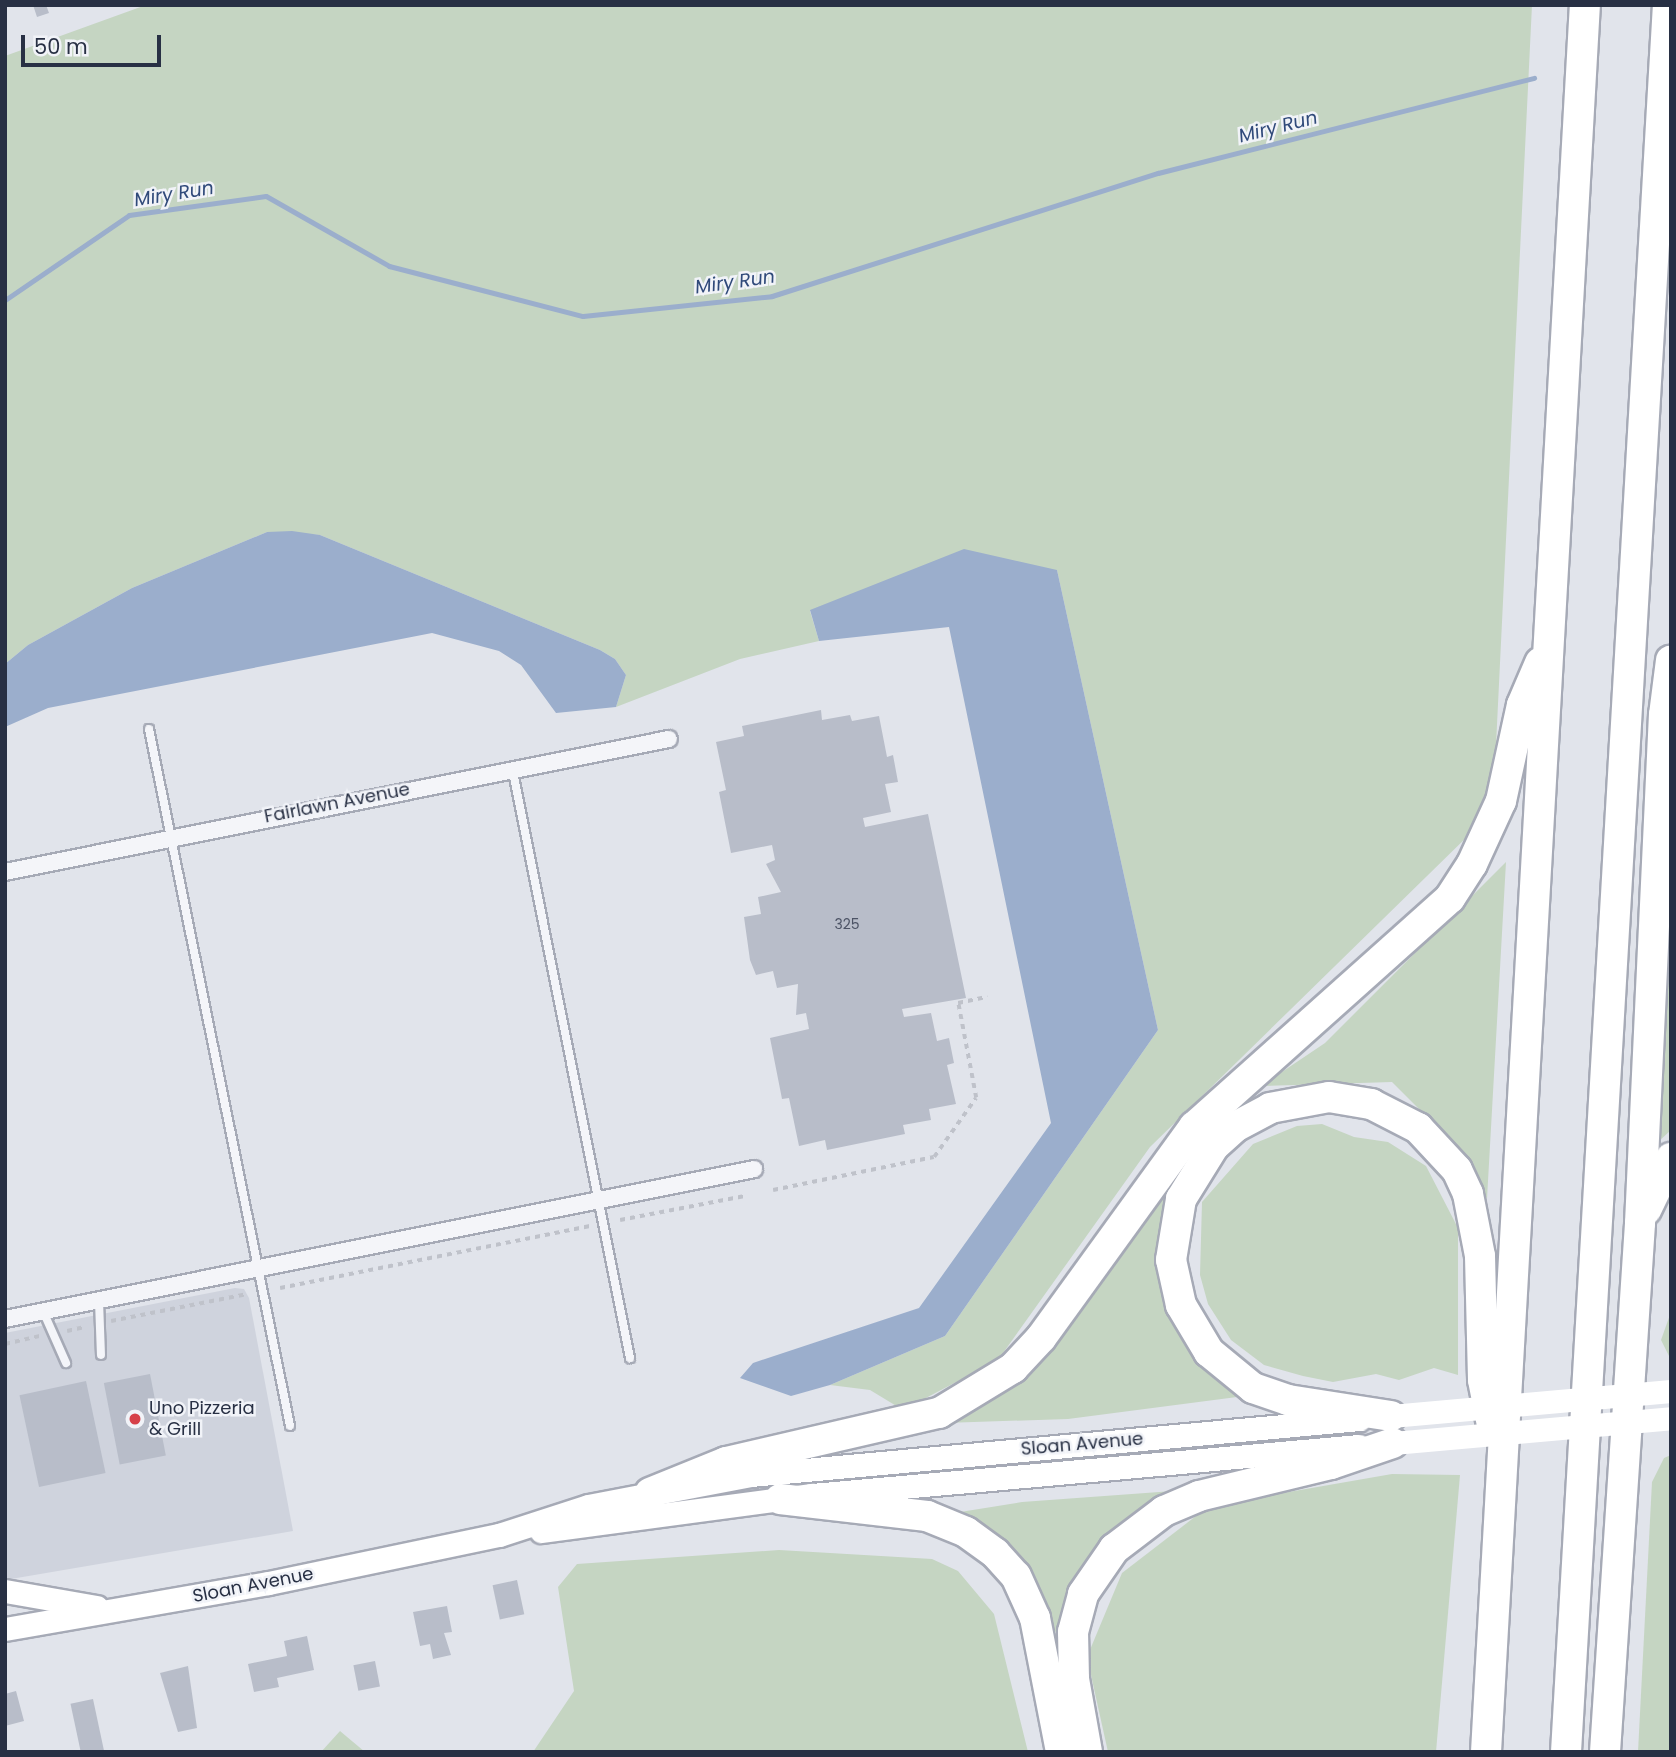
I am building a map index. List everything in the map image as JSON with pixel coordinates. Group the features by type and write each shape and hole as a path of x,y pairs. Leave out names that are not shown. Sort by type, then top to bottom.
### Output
{"highway":[{"path":"1483,1745 1585,5"},
{"path":"1566,1752 1668,5"},
{"path":"650,1493 726,1462 939,1413 972,1397 1013,1368 1041,1339 1194,1127 1423,926 1455,890 1502,801 1522,705 1548,643"},
{"path":"1605,1752 1613,1678 1640,1223 1664,715 1671,660"},
{"path":"1392,1430 1253,1388 1209,1352 1181,1305 1171,1260 1181,1199 1214,1146 1235,1127 1270,1108 1329,1097 1370,1104 1418,1128 1457,1170 1468,1195 1478,1241 1483,1380 1500,1468"},
{"path":"1640,1223 1671,1157"},
{"path":"1087,1752 1074,1679 1073,1632 1086,1587 1114,1549 1152,1519 1190,1499 1331,1464 1392,1430"},
{"path":"779,1499 927,1516 966,1532 995,1553 1016,1576 1035,1618 1061,1752"},
{"path":"1613,1678 1614,1752"}],"main road":[{"name":"Sloan Avenue","path":"5,1629 499,1535 597,1527 779,1499 1392,1430 1662,1390"},
{"name":"Sloan Avenue","path":"499,1535 588,1506 785,1470 1392,1430 1671,1418"},
{"path":"5,1591 114,1610"}],"street":[{"name":"Fairlawn Avenue","path":"5,872 512,767 669,738"},
{"path":"5,1319 754,1169"}],"lane":[{"path":"149,729 290,1426"},
{"path":"512,767 631,1358"},
{"path":"99,1301 100,1355"},
{"path":"43,1311 66,1363"}],"path":[{"path":"773,1190 934,1157 976,1098 958,1003 987,996"},
{"path":"620,1220 745,1196"},
{"path":"280,1288 590,1226"},
{"path":"109,1322 247,1294"},
{"path":"67,1331 85,1326"},
{"path":"5,1344 46,1335"}],"shaded area":[{"path":"235,1288 244,1289 249,1298 293,1531 5,1580 5,1333"}],"green space":[{"path":"146,5 1532,5 1495,766 1473,831 1150,1147 998,1360 903,1410 870,1390 830,1385 945,1336 1158,1030 1057,570 810,611 819,641 740,659 616,707 626,675 615,659 600,650 320,535 267,532 132,588 28,645 5,664 5,56"},
{"path":"1671,846 1671,1130 1657,1143"},
{"path":"1506,862 1487,1199 1463,1153 1392,1082 1261,1086 1325,1043"},
{"path":"1322,1124 1354,1137 1388,1142 1426,1166 1458,1228 1458,1375 1434,1368 1399,1380 1376,1374 1333,1382 1264,1365 1231,1340 1208,1304 1200,1275 1202,1202 1253,1144 1297,1126"},
{"path":"1165,1191 1165,1283 1193,1352 1237,1397 1068,1419 944,1423 998,1397 1069,1321"},
{"path":"1671,1312 1671,1358 1670,1358 1661,1340"},
{"path":"1671,1455 1671,1752 1638,1752 1652,1482 1664,1458"},
{"path":"1392,1474 1460,1475 1436,1752 1108,1752 1087,1657 1122,1573 1209,1506"},
{"path":"1173,1491 1103,1546 1052,1638 1023,1561 954,1513 1022,1502"},
{"path":"779,1550 932,1559 958,1571 994,1614 1028,1752 533,1752 574,1691 558,1587 577,1564"},
{"path":"340,1731 365,1752 321,1752"}],"water":[{"path":"292,531 320,535 600,650 615,659 626,675 616,707 556,713 521,665 499,651 432,633 48,708 5,727 5,664 28,645 132,588 267,532"},
{"path":"964,549 1057,570 1158,1030 945,1336 830,1385 791,1396 740,1378 753,1363 919,1308 1051,1123 949,627 819,641 810,610"}],"building":[{"path":"33,5 46,5 49,13 37,17"},
{"path":"821,710 822,720 850,715 852,721 879,716 887,757 893,755 898,782 885,784 891,812 863,818 865,827 928,814 966,998 902,1009 904,1017 931,1013 937,1041 949,1038 954,1063 947,1065 956,1104 929,1109 931,1120 903,1125 905,1134 827,1150 825,1140 799,1146 789,1098 782,1099 770,1038 809,1029 806,1013 796,1015 798,984 777,988 773,971 756,975 750,960 744,917 761,914 758,897 781,892 766,864 775,860 772,845 731,853 719,792 726,790 716,742 744,736 742,726"},
{"name":"Uno Pizzeria & Grill","path":"150,1374 166,1455 120,1464 104,1383"},
{"path":"86,1381 106,1473 39,1487 19,1395"},
{"path":"517,1580 524,1614 500,1619 493,1585"},
{"path":"447,1606 452,1632 444,1633 451,1655 433,1659 430,1644 420,1646 413,1612"},
{"path":"307,1636 314,1670 277,1678 279,1687 254,1692 248,1664 287,1656 284,1641"},
{"path":"375,1661 380,1687 358,1691 353,1665"},
{"path":"188,1666 197,1728 178,1732 160,1673"},
{"path":"16,1691 24,1721 5,1726 5,1694"},
{"path":"93,1699 104,1752 81,1752 71,1704"}],"waterway":[{"name":"Miry Run","path":"5,300 129,215 266,196 389,266 583,316 772,296 1158,173 1534,78"}],"place":[{"name":"Uno Pizzeria & Grill","path":"135,1419"}]}
